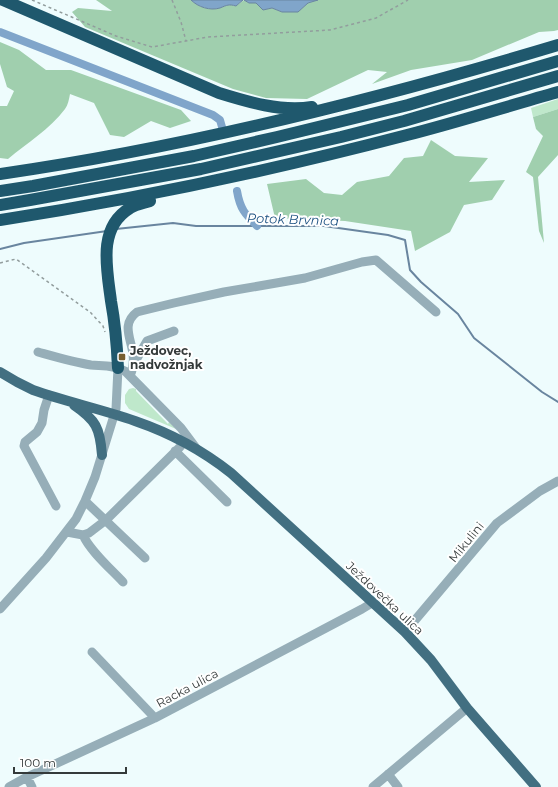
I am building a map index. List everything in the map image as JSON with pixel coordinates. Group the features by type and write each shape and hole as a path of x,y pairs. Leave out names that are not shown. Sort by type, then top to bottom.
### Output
{"highway":[{"path":"3,0 219,93 242,100 281,108 308,108 359,101"},
{"path":"0,174 38,169 195,139 359,101 482,68 558,45"},
{"path":"0,191 194,156 277,138 408,105 558,61"},
{"path":"0,205 201,169 326,141 404,121 558,76"},
{"path":"0,220 187,187 283,166 409,135 558,92"},
{"path":"118,368 116,336 106,264 107,241 113,226 130,208 150,201 176,195 187,187"}],"main road":[{"name":"Ježdovečka ulica","path":"0,372 17,382 49,395 147,425 196,448 214,459 405,632 431,660 466,708 536,787"},
{"path":"65,400 79,409 94,422 100,435 102,455"}],"street":[{"path":"130,376 134,361 128,323 132,316 137,312 224,292 305,278 362,262 376,260 436,312"},
{"path":"134,361 147,341 174,331"},
{"path":"0,609 46,558 67,532 86,501 115,414 117,401 118,368 91,365 57,358 38,352"},
{"name":"Ježdovečka ulica","path":"118,368 125,371 181,428 196,448"},
{"path":"49,395 44,410 42,423 37,432 25,442 24,446 56,506"},
{"path":"67,532 83,535 89,533 106,520 184,442"},
{"path":"175,451 227,502"},
{"name":"Mikulini","path":"405,632 497,522 540,491 558,481"},
{"path":"86,501 145,558"},
{"path":"83,535 85,540 95,552 123,582"},
{"name":"Racka ulica","path":"10,787 27,777 155,718 372,603"},
{"path":"92,652 155,718"},
{"path":"373,787 466,708"},
{"path":"388,774 398,787"},
{"path":"27,777 32,787"}],"path":[{"path":"32,0 116,36 152,47 220,36 330,30 376,18 408,0"},
{"path":"172,0 181,22 186,41"},
{"path":"0,262 16,259 90,312 104,326 105,333"}],"green space":[{"path":"96,0 191,0 208,9 216,9 228,5 236,6 244,0 249,3 256,3 263,10 272,8 282,12 298,12 308,3 318,0 558,0 558,30 539,32 472,60 411,70 372,84 387,72 368,70 307,99 266,98 233,89 85,27 72,12 78,8 112,11"},
{"path":"0,42 19,50 46,70 71,70 181,110 191,121 170,128 151,121 124,137 110,135 94,103 70,94 66,107 59,116 38,136 8,159 0,158 0,106 7,106 14,91 7,87 0,64"},
{"path":"558,99 558,109 533,117 531,108"},
{"path":"558,109 558,155 538,177 544,243 539,231 533,177 526,172 543,136 536,129 533,117"},
{"path":"431,140 455,156 488,158 469,182 505,180 492,200 464,205 450,232 415,251 411,231 345,221 275,218 267,184 306,179 324,193 342,195 357,182 389,176 404,158 423,156"},
{"path":"129,389 136,389 136,391 168,424 169,422 176,429 129,409 125,403 125,395"}],"water":[{"path":"191,0 243,0 236,6 228,5 216,9 208,9"},
{"path":"244,0 318,0 308,3 298,12 282,12 272,8 263,10 256,3 249,3"}],"waterway":[{"path":"0,32 213,115 220,120 222,127"},
{"path":"237,191 244,211 257,226"},
{"name":"Potok Brvnica","path":"116,229 173,223 196,226 324,226 388,235 405,240 410,270 421,282 458,314 474,338 542,392 558,402"},
{"name":"Potok Brvnica","path":"0,249 24,243 107,231"}],"place":[{"name":"Ježdovec, nadvožnjak","path":"122,357"}]}
